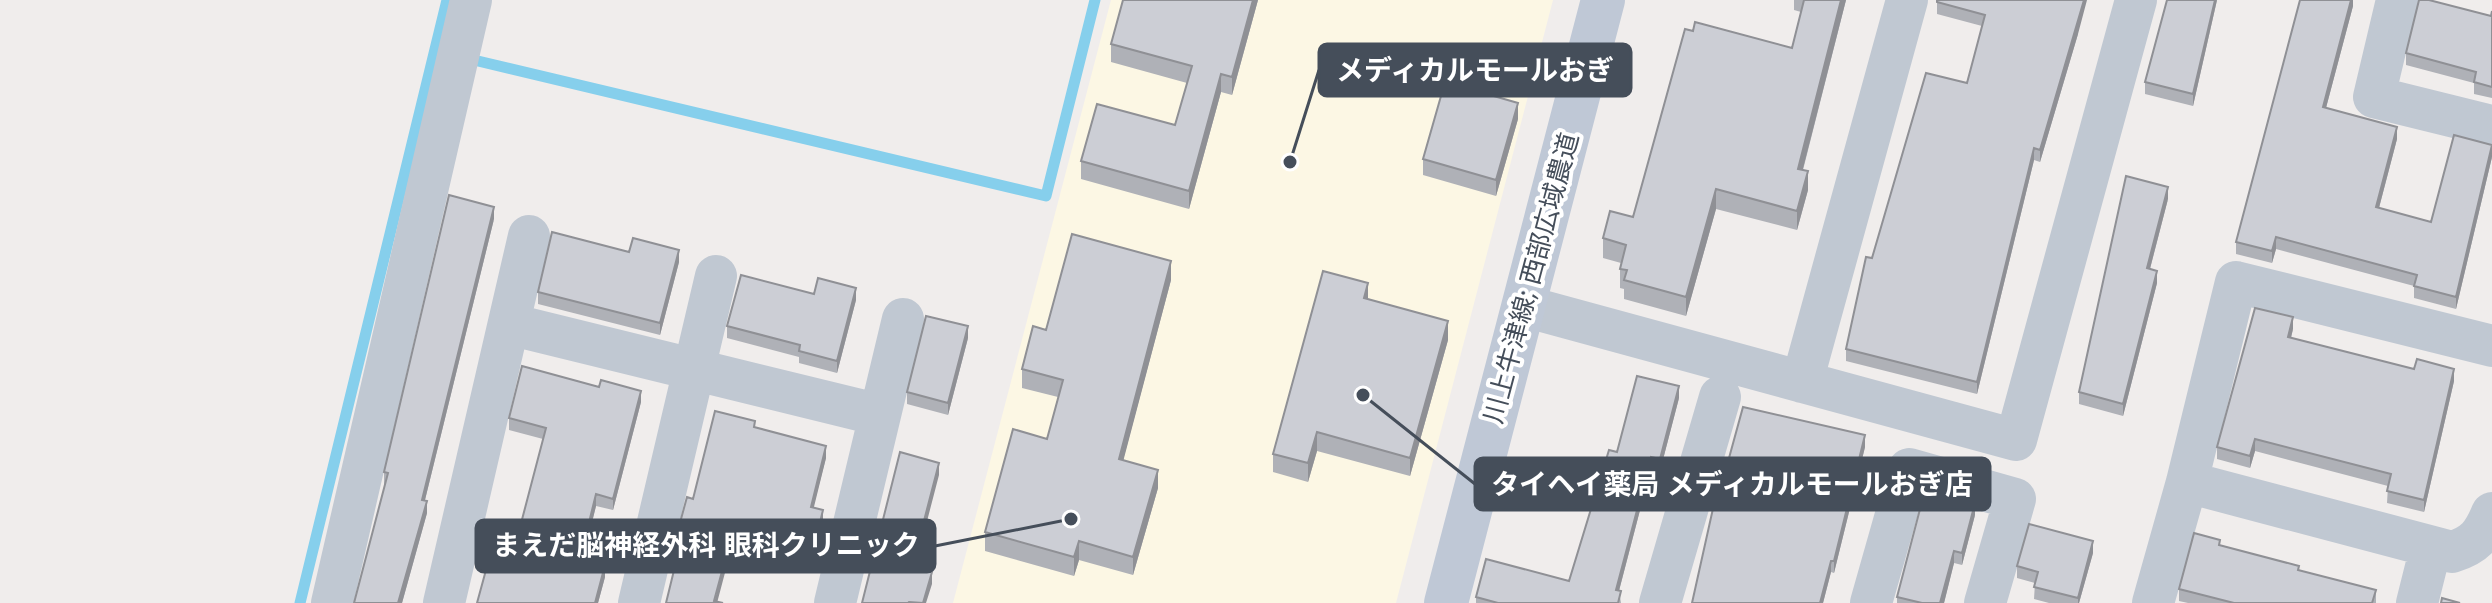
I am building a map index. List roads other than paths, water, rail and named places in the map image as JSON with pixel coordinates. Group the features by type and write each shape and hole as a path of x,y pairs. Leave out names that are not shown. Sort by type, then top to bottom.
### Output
{"main road":[{"name":"川上牛津線; 西部広域農道","path":"1446,603 1603,0"}],"street":[{"path":"332,603 471,0"},
{"path":"1802,382 1907,0"},
{"path":"1524,306 2016,440 2136,0"},
{"path":"2397,0 2374,97 2492,126"},
{"path":"444,603 529,236"},
{"path":"639,603 716,276"},
{"path":"2153,603 2187,482 2236,282 2492,346"},
{"path":"835,603 903,319"},
{"path":"509,324 880,415"},
{"path":"1660,603 1720,397"},
{"path":"1871,603 1909,469 2015,499 1985,603"},
{"path":"2187,482 2452,552 2469,546 2483,535 2492,513"},
{"path":"2417,603 2431,547"}],"waterway":[{"path":"300,603 447,0"},
{"path":"478,61 1046,196 1095,0"}],"place":[{"name":"メディカルモールおぎ","path":"1290,162"},
{"name":"タイヘイ薬局 メディカルモールおぎ店","path":"1363,395"},
{"name":"まえだ脳神経外科 眼科クリニック","path":"1071,519"}]}
